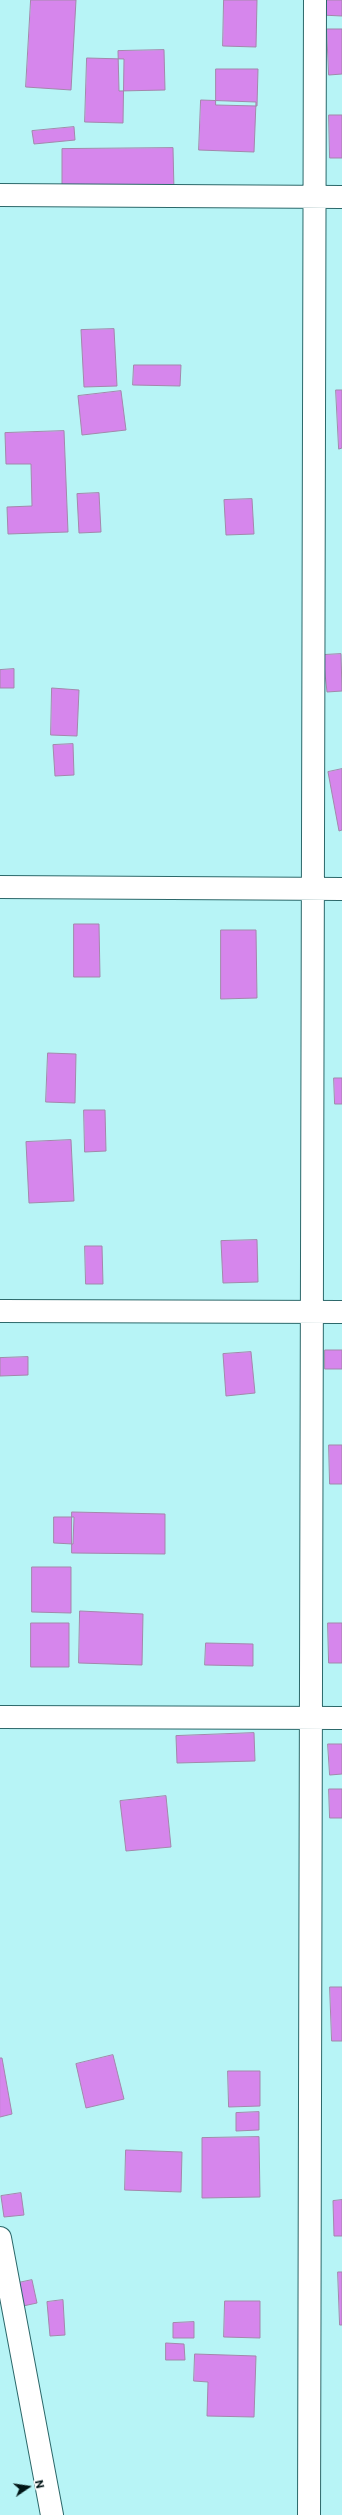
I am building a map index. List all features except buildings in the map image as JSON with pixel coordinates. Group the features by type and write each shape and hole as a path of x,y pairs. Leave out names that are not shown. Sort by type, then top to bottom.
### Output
{"street":[{"path":"309,2515 315,0"},
{"path":"0,195 342,197"},
{"path":"0,887 342,890"},
{"path":"0,1311 342,1312"},
{"path":"0,1717 342,1718"},
{"path":"0,2238 52,2515"}]}
